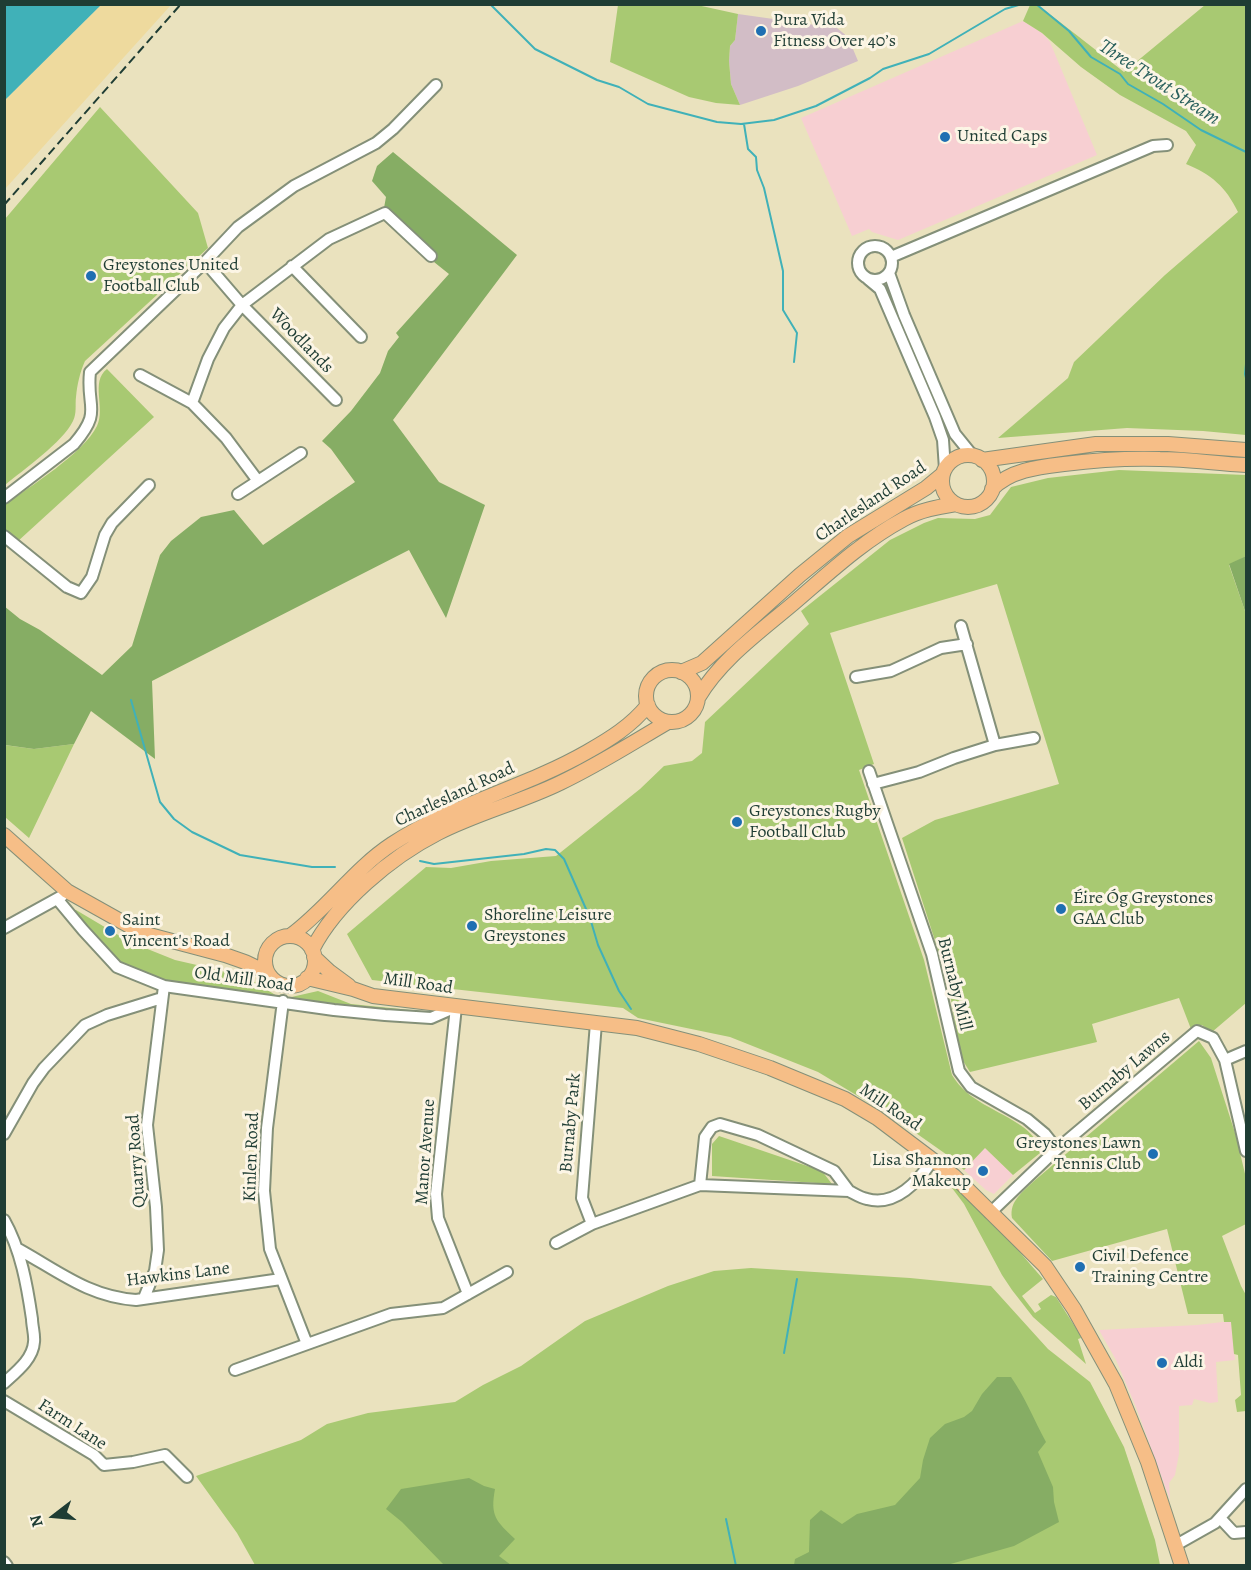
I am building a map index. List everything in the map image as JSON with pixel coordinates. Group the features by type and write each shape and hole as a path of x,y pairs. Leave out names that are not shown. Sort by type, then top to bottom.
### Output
{"main road":[{"path":"1246,450 1168,444 1096,444 977,458 958,457 944,472 944,492 956,504 963,507 978,505 985,500 1000,480 1017,473 1047,466 1105,459 1161,459 1246,465"},
{"path":"977,458 990,468 992,489"},
{"name":"Charlesland Road","path":"681,672 702,663 800,575 848,536 926,488 944,472"},
{"name":"Charlesland Road","path":"698,698 708,681 726,663 828,572 871,539 906,518 932,508 956,504"},
{"path":"664,672 681,672 693,681 698,698 694,711 686,719 674,723 668,722 654,715 648,705 647,690 653,679 664,672"},
{"name":"Charlesland Road","path":"290,936 305,925 353,877 390,845 420,827 454,811 559,768 627,728 648,705"},
{"name":"Charlesland Road","path":"313,954 319,937 348,902 378,873 402,855 438,833 535,795 583,772 668,722"},
{"path":"4,836 62,895 142,933 225,955 268,973"},
{"path":"225,955 257,952 268,948 276,940 290,936 305,941 313,954 314,966 307,978 295,985 283,985 272,979 268,973 265,962 268,948"},
{"name":"Mill Road","path":"313,954 330,972 352,989"},
{"name":"Mill Road","path":"307,978 373,996 637,1028 699,1044 770,1068 845,1098 876,1118 954,1176 1045,1266 1074,1309 1116,1384 1148,1462 1182,1566"}],"street":[{"path":"4,498 74,444 91,421 93,406 90,372 205,262 238,227 294,186 376,143 436,85"},
{"path":"891,256 1154,146 1167,145"},
{"name":"Woodlands","path":"192,403 213,349 224,328 242,305 328,239 385,213 431,256"},
{"path":"868,279 879,280 889,273 892,265 888,252 873,246 860,255 859,266 863,275 880,289 935,417 943,440 944,472"},
{"name":"Woodlands","path":"205,262 242,305 336,400"},
{"path":"292,266 361,338"},
{"path":"889,273 904,315 955,434 977,458"},
{"path":"140,375 192,403 226,438 258,481"},
{"path":"238,494 301,453"},
{"path":"4,536 67,587 81,593 92,577 105,535 112,523 149,485"},
{"path":"961,626 995,745"},
{"path":"856,677 891,671 941,648 967,644"},
{"path":"873,784 919,772 995,745 1035,738"},
{"name":"Burnaby Mill","path":"869,771 932,954 959,1071 971,1088 1026,1119 1045,1134 1057,1149"},
{"path":"4,928 62,895"},
{"name":"Old Mill Road","path":"62,895 83,930 117,967 164,986 334,1010 431,1017 456,1007"},
{"name":"Quarry Road","path":"144,1298 155,1270 158,1250 147,1125 164,986"},
{"path":"4,1134 44,1068 85,1025 107,1014 162,998"},
{"name":"Kinlen Road","path":"282,1001 267,1128 264,1191 270,1249 307,1344"},
{"name":"Manor Avenue","path":"456,1007 436,1194 438,1218 468,1294"},
{"name":"Burnaby Park","path":"592,1224 582,1198 596,1023"},
{"name":"Burnaby Lawns","path":"990,1213 1057,1149 1197,1031 1213,1038 1225,1060 1246,1149"},
{"path":"1225,1060 1246,1051"},
{"path":"700,1185 705,1137 712,1128 720,1124 758,1135 834,1171 849,1191"},
{"path":"556,1243 592,1224 700,1185 849,1191 868,1200 893,1199 915,1182 933,1160"},
{"path":"4,1220 18,1250 30,1307 34,1342 27,1362 4,1383"},
{"name":"Hawkins Lane","path":"18,1250 91,1291 117,1299 136,1300 281,1279"},
{"path":"236,1370 391,1314 443,1308 507,1272"},
{"name":"Farm Lane","path":"4,1401 94,1455 104,1465 165,1455 187,1477"},
{"path":"1176,1545 1188,1540 1220,1518 1246,1489"},
{"path":"1220,1518 1234,1533 1246,1532"}],"shaded area":[{"path":"738,14 837,28 848,37 858,61 798,86 740,105 731,84 729,61 730,46 735,40"},
{"path":"1023,21 1042,33 1050,42 1097,155 898,240 869,229 852,236 801,118"},
{"path":"984,1147 1013,1175 994,1194 986,1190 964,1170"},
{"path":"1231,1321 1235,1360 1216,1362 1218,1402 1210,1403 1194,1399 1192,1405 1179,1406 1179,1454 1175,1475 1169,1483 1170,1500 1136,1407 1116,1360 1099,1330"}],"green space":[{"path":"618,5 697,5 738,14 735,40 730,46 729,61 731,84 740,105 689,97 610,62"},
{"path":"1030,5 1038,5 1124,72 1205,5 1246,5 1246,435 1127,428 998,438 1068,378 1074,362 1165,275 1238,212 1217,182 1186,164 1196,145 1186,131 1120,95 1081,67 1042,33 1023,21"},
{"name":"Greystones United Football Club","path":"100,107 198,213 208,248 85,361 78,383 75,415 68,429 42,455 5,485 5,219"},
{"path":"393,152 517,255 393,420 439,482 485,505 446,618 409,550 152,681 155,759 91,711 74,744 34,749 5,745 4,606 102,675 132,646 160,555 171,541 201,517 234,510 263,545 355,482 331,449 322,441 351,411 380,373 388,351 399,337 396,333 449,274 434,262 438,256 384,208 386,197 372,181 377,166"},
{"path":"107,369 154,417 17,542 5,531 5,505 68,458 90,437 99,419 100,381"},
{"path":"1119,470 1246,475 1246,556 1229,565 1246,614 1246,1003 1212,1032 1202,1025 1191,1029 1179,998 1092,1024 1097,1042 970,1072 960,1056 948,981 902,838 935,820 1059,784 997,584 830,633 874,764 859,770 924,960 952,1075 966,1092 1023,1127 1042,1146 1040,1153 1013,1175 985,1148 964,1170 950,1157 896,1119 818,1072 730,1037 638,1018 623,1008 372,980 347,934 426,867 451,868 491,861 556,856 640,789 664,766 692,761 702,753 705,722 809,624 801,611 890,540 938,518 975,519 990,515 1011,487 1048,478"},
{"path":"1246,556 1246,614 1229,564"},
{"path":"74,744 29,838 5,817 4,745 34,749"},
{"path":"72,910 76,910 130,942 175,960 245,976 277,996 287,998 318,991 351,1004 420,1011 420,1014 391,1014 146,977 119,965"},
{"name":"Greystones Lawn Tennis Club","path":"1199,1041 1211,1058 1236,1136 1246,1178 1246,1224 1222,1236 1246,1295 1246,1411 1237,1412 1235,1400 1241,1395 1238,1355 1234,1354 1231,1322 1224,1322 1223,1314 1188,1314 1167,1229 1052,1261 1012,1218 1015,1202 1034,1181"},
{"path":"719,1136 822,1171 832,1184 712,1176 712,1144"},
{"path":"955,1186 991,1219 1043,1279 1022,1296 1035,1313 1041,1309 1038,1304 1051,1295 1056,1297 1079,1333 1081,1338 1078,1339 1086,1364 1033,1317 1012,1290 964,1204 952,1188"},
{"path":"751,1268 910,1278 991,1286 1048,1349 1090,1382 1124,1447 1155,1540 1160,1565 255,1565 237,1533 196,1476 301,1440 327,1424 368,1413 455,1402 521,1366 585,1321 668,1286 714,1271"},
{"path":"997,1377 1011,1377 1046,1442 1038,1452 1053,1487 1059,1522 1014,1546 947,1565 794,1565 795,1559 809,1552 810,1520 821,1510 842,1524 857,1514 895,1505 920,1478 930,1438 945,1424 964,1417 972,1411 982,1394"},
{"path":"469,1478 495,1489 493,1506 496,1517 515,1539 499,1556 511,1565 444,1565 386,1509 401,1489"}],"sand":[{"path":"101,5 171,5 5,189 5,100"}],"water":[{"path":"5,4 101,4 101,5 5,100"}],"waterway":[{"name":"Three Trout Stream","path":"490,4 535,49 597,80 619,87 648,104 717,122 741,124 774,120 816,106 883,69 929,54 1005,9 1022,4"},
{"name":"Three Trout Stream","path":"1036,4 1069,31 1091,57 1120,74 1128,84 1201,130 1246,152"},
{"path":"744,124 748,149 756,157 757,170 764,188 783,271 783,310 797,333 794,362"},
{"name":"Three Trout Stream","path":"1246,364 1246,378"},
{"path":"131,700 160,802 174,819 192,832 240,855 312,867 335,867"},
{"path":"420,861 434,864 524,854 546,849 555,850 564,859 590,918 598,945 619,991 631,1009"},
{"path":"784,1353 797,1279"},
{"path":"726,1519 736,1566"}],"railway":[{"path":"4,205 181,4"}],"place":[{"name":"Pura Vida Fitness Over 40’s","path":"761,31"},
{"name":"United Caps","path":"945,137"},
{"name":"Greystones United Football Club","path":"91,276"},
{"name":"Greystones Rugby Football Club","path":"737,822"},
{"name":"Éire Óg Greystones GAA Club","path":"1061,909"},
{"name":"Shoreline Leisure Greystones","path":"472,926"},
{"name":"Saint Vincent's Road","path":"110,931"},
{"name":"Greystones Lawn Tennis Club","path":"1153,1154"},
{"name":"Lisa Shannon Makeup","path":"983,1171"},
{"name":"Civil Defence Training Centre","path":"1080,1267"},
{"name":"Aldi","path":"1162,1363"}]}
